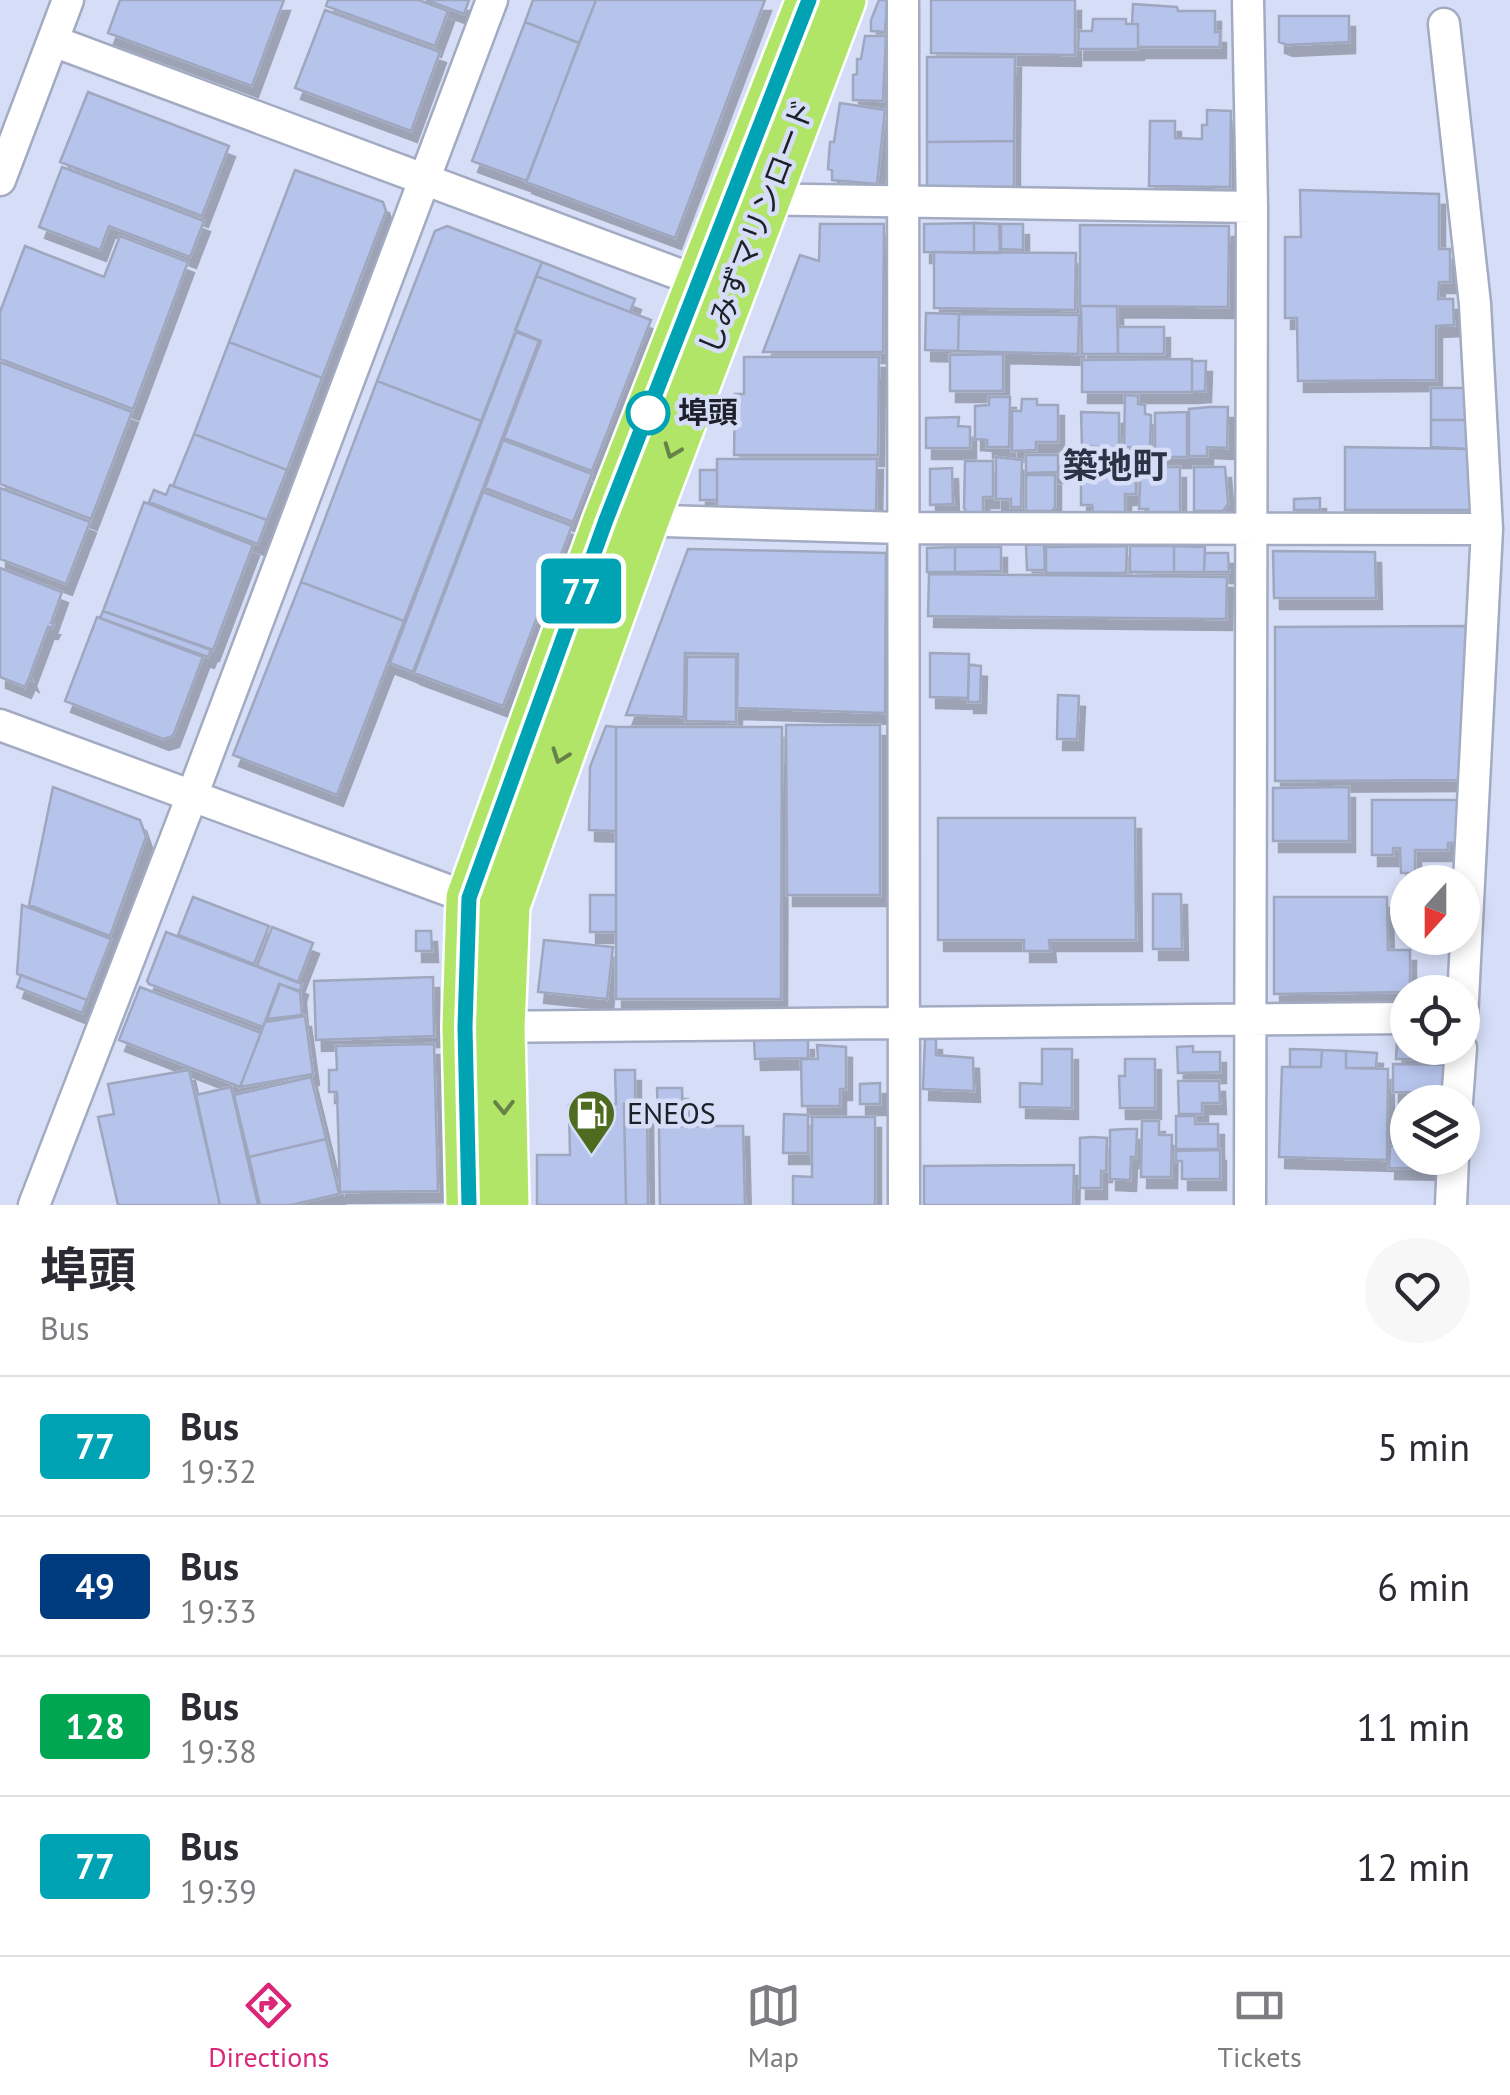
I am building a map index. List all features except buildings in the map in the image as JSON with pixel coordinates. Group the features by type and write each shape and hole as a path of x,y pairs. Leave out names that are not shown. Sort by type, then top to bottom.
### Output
{"highway":[{"name":"しみずマリンロード","path":"469,1205 483,1027 507,905 700,282 750,199 809,0"},
{"name":"しみずマリンロード","path":"506,1205 469,898 626,520 750,199 843,0"}],"street":[{"path":"0,180 68,0"},
{"path":"34,1205 492,0"},
{"path":"903,0 904,1205"},
{"path":"1248,0 1252,207 1250,1205"},
{"path":"1444,24 1475,304 1487,529 1464,975"},
{"path":"53,41 700,282"},
{"path":"750,199 1252,207"},
{"path":"626,520 902,528 1487,529"},
{"path":"0,725 469,898"},
{"path":"483,1027 1390,1018"},
{"path":"1451,1205 1452,1175"}],"bus line":[{"name":"77","path":"469,1205 465,1027 469,898 606,520 809,0"}],"place":[{"name":"埠頭","path":"648,413"},
{"name":"ENEOS","path":"592,1156"}],"district":[{"name":"築地町","path":"1115,466"}]}
